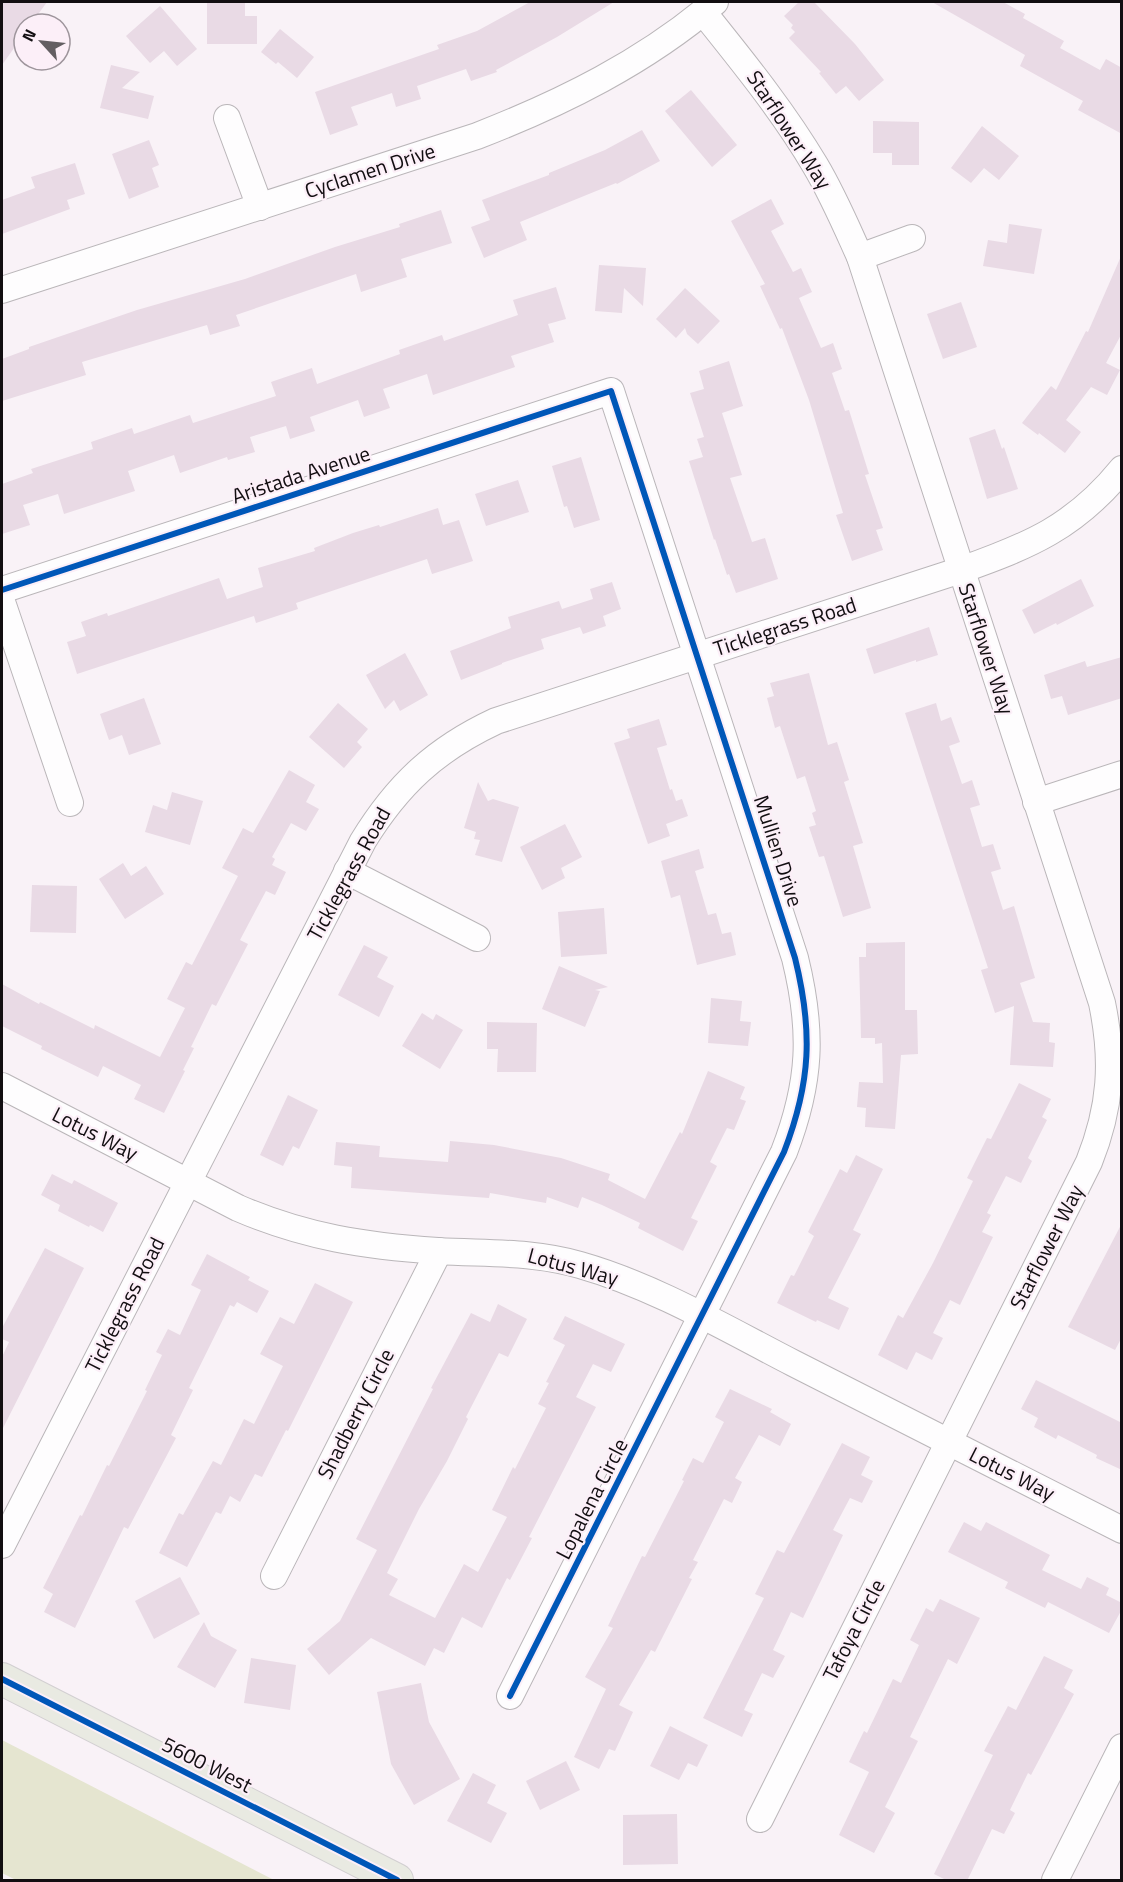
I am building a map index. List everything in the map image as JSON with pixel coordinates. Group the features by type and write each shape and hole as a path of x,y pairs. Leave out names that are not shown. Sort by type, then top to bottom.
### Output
{"main road":[{"name":"5600 West","path":"2,1679 397,1881"}],"street":[{"name":"Cyclamen Drive","path":"2,290 517,121 632,62 709,7"},
{"name":"Starflower Way","path":"709,7 796,134 834,200 860,257 1115,1041 1106,1111 1089,1162 949,1442"},
{"path":"227,118 260,207"},
{"path":"860,257 912,238"},
{"name":"Aristada Avenue","path":"2,590 611,391"},
{"name":"Mullien Drive","path":"611,391 795,958 802,987 808,1044 801,1098 784,1152 703,1316"},
{"name":"Ticklegrass Road","path":"2,1545 347,871 376,818 409,778 450,746 496,721 1023,548 1076,515 1100,494 1122,469"},
{"path":"2,602 70,803"},
{"path":"1036,802 1122,774"},
{"path":"347,871 477,938"},
{"name":"Lotus Way","path":"2,1086 238,1208 274,1223 324,1238 364,1244 439,1251 542,1256 581,1265 630,1282 703,1316 1122,1530"},
{"name":"Shadberry Circle","path":"274,1576 439,1251"},
{"name":"Lopalena Circle","path":"510,1696 703,1316"},
{"name":"Tafoya Circle","path":"760,1819 949,1442"},
{"path":"1055,1881 1122,1747"}],"green space":[{"path":"2,1740 274,1880 16,1880 2,1873"}],"building":[{"path":"2,2 47,2 40,12 12,12 12,51 2,65"},
{"path":"207,2 245,2 245,16 257,16 257,44 207,44"},
{"path":"530,2 614,2 557,37 496,70 497,72 471,81 466,69 417,86 421,99 396,107 392,93 351,107 358,125 330,135 315,92 439,49 437,45 477,31"},
{"path":"799,2 814,2 855,44 884,80 859,101 846,86 836,94 819,73 821,72 789,38 795,32 791,28 793,25 784,16"},
{"path":"932,2 1003,2 1025,14 1023,18 1064,41 1060,48 1100,70 1106,59 1122,68 1122,134 1078,110 1083,101 1020,66 1025,55"},
{"path":"160,6 197,49 177,66 164,51 150,63 126,36"},
{"path":"280,29 314,57 297,78 278,62 276,64 261,52"},
{"path":"111,65 140,72 122,88 154,96 148,119 100,108"},
{"path":"691,90 737,145 712,167 665,111"},
{"path":"873,121 919,122 919,165 892,165 892,153 873,153"},
{"path":"982,126 1019,156 999,180 984,168 971,183 951,168"},
{"path":"642,130 660,161 617,184 520,222 527,240 484,258 471,227 490,220 482,200 549,175 549,173 605,150"},
{"path":"149,140 159,165 152,168 159,187 129,199 112,154"},
{"path":"75,163 85,194 67,200 70,209 2,234 2,200 35,188 31,177"},
{"path":"771,199 784,224 771,231 793,272 801,268 812,292 799,298 821,348 833,343 842,369 832,373 845,411 849,410 869,474 865,475 883,528 876,530 883,550 852,561 836,515 843,513 809,400 782,328 780,329 760,286 765,284 731,221"},
{"path":"441,210 452,243 401,259 407,277 361,292 356,274 236,315 240,326 210,335 207,325 82,362 86,375 2,401 2,359 29,349 29,347 137,310 245,279 400,227 399,224"},
{"path":"1009,224 1042,229 1034,274 983,266 988,240 1007,243"},
{"path":"1122,254 1122,333 1106,363 1120,370 1107,395 1091,387 1066,420 1081,432 1065,453 1022,423 1051,386 1056,390 1086,331 1088,332"},
{"path":"599,265 646,268 643,306 624,288 622,313 595,311"},
{"path":"556,287 566,319 548,324 554,342 511,356 515,367 433,395 427,374 383,389 390,408 364,417 358,400 310,417 315,431 290,439 286,426 250,437 255,452 228,460 227,457 180,473 174,455 128,471 135,491 64,514 58,494 23,505 30,525 2,534 2,484 33,473 31,469 93,449 91,442 132,428 134,434 190,415 193,423 276,396 271,382 312,368 317,384 400,354 399,350 442,335 444,341 518,315 513,300"},
{"path":"685,288 720,321 698,344 687,334 685,328 676,338 656,319"},
{"path":"961,302 977,347 943,359 927,314"},
{"path":"729,361 743,406 722,413 742,475 730,478 752,542 765,538 778,579 736,593 714,540 689,461 703,457 697,439 704,437 690,393 704,389 699,371"},
{"path":"995,429 1002,449 1004,447 1018,489 987,499 969,438"},
{"path":"581,457 600,520 574,528 567,506 564,507 552,466"},
{"path":"518,480 529,512 486,526 475,494"},
{"path":"438,508 443,525 459,520 473,561 432,574 427,559 296,603 298,609 256,623 254,616 77,674 67,642 86,636 81,622 107,613 108,616 219,578 227,599 263,587 258,568 315,551 314,548 353,533 379,525 380,527"},
{"path":"1081,579 1094,606 1034,634 1022,610"},
{"path":"612,582 621,609 603,616 606,626 583,634 580,627 541,639 544,649 461,680 450,651 511,628 508,617 559,601 562,609 593,599 590,589"},
{"path":"929,627 938,655 874,674 866,649"},
{"path":"405,653 428,695 400,711 394,700 385,709 366,675"},
{"path":"1122,657 1122,698 1068,715 1062,696 1051,699 1044,675 1085,661 1087,667"},
{"path":"809,673 828,745 837,742 849,780 844,782 863,843 853,846 871,908 843,917 824,856 819,857 809,827 816,825 812,813 816,811 805,776 797,779 780,726 775,728 767,698 774,696 770,683"},
{"path":"144,698 161,744 129,755 122,735 109,740 100,714"},
{"path":"338,703 368,729 357,742 362,747 344,768 309,737"},
{"path":"936,703 941,721 951,717 960,742 949,746 962,784 972,780 980,805 970,808 982,847 993,844 1001,869 991,872 1003,910 1014,906 1035,978 1020,983 1033,1022 1050,1023 1049,1042 1055,1043 1053,1067 1010,1065 1014,1006 995,1013 981,970 988,968 905,713"},
{"path":"659,719 667,745 657,748 670,790 672,789 676,801 682,799 688,816 666,824 670,836 648,844 614,743 630,738 627,729"},
{"path":"289,770 315,785 306,802 319,809 306,831 291,823 272,857 275,859 272,865 286,872 275,895 266,891 240,940 248,944 216,1006 212,1004 191,1047 194,1048 183,1070 185,1071 164,1113 134,1099 141,1085 103,1066 98,1077 41,1049 42,1046 2,1026 2,984 39,1004 40,1002 94,1029 95,1025 160,1057 185,1008 167,999 186,962 192,965 238,876 222,868 243,828 253,833"},
{"path":"478,782 488,801 493,799 519,807 502,862 475,855 480,840 474,839 476,832 464,828"},
{"path":"172,792 203,801 190,845 145,832 153,805 167,810"},
{"path":"565,824 582,857 561,868 565,878 542,890 520,847"},
{"path":"699,849 704,868 695,871 708,915 716,913 722,934 731,932 736,955 697,965 680,895 671,898 661,861"},
{"path":"123,863 131,876 146,866 164,894 125,919 99,879"},
{"path":"32,885 77,886 76,933 30,932"},
{"path":"604,908 607,954 561,957 558,912"},
{"path":"905,942 905,1010 917,1010 918,1054 901,1055 895,1129 865,1127 866,1108 857,1107 859,1082 883,1083 882,1043 875,1044 875,1038 861,1038 859,957 866,957 866,943"},
{"path":"364,945 388,957 377,977 394,986 379,1017 338,995"},
{"path":"559,966 608,987 595,990 600,991 585,1027 542,1009"},
{"path":"711,998 742,1001 740,1021 751,1022 748,1046 708,1043"},
{"path":"422,1013 433,1020 436,1014 463,1030 440,1069 402,1046"},
{"path":"487,1022 537,1023 536,1072 497,1072 498,1049 487,1049"},
{"path":"708,1071 745,1087 740,1099 746,1101 734,1130 727,1128 710,1162 717,1166 691,1218 698,1221 683,1251 638,1228 640,1223 582,1197 578,1208 547,1197 546,1203 490,1193 489,1198 351,1188 352,1167 334,1165 336,1142 380,1146 379,1157 448,1162 450,1141 494,1145 561,1158 610,1174 608,1180 645,1199 680,1132 682,1134"},
{"path":"1019,1083 1051,1099 1042,1117 1047,1120 1028,1158 1032,1161 1021,1183 1006,1176 987,1213 991,1215 982,1232 993,1237 960,1305 950,1300 933,1333 943,1338 932,1360 916,1352 907,1370 878,1355 898,1315 903,1318 933,1263 973,1181 967,1178 987,1138 991,1139"},
{"path":"288,1095 318,1110 299,1149 293,1146 283,1166 260,1155"},
{"path":"856,1155 883,1169 853,1230 861,1234 828,1298 849,1308 839,1330 817,1320 816,1322 777,1303 791,1275 794,1276 814,1236 808,1232 840,1169 847,1173"},
{"path":"52,1174 72,1184 74,1180 118,1203 103,1232 58,1211 60,1205 41,1195"},
{"path":"1122,1223 1122,1337 1115,1350 1068,1327"},
{"path":"45,1248 84,1268 2,1430 2,1357 9,1342 2,1339 2,1328"},
{"path":"207,1254 250,1277 248,1280 269,1291 257,1313 237,1302 234,1307 230,1305 189,1388 193,1390 171,1435 176,1438 128,1529 124,1527 75,1628 44,1612 53,1594 43,1588 147,1391 145,1390 162,1355 156,1352 168,1329 180,1335 201,1290 191,1285"},
{"path":"315,1283 353,1302 288,1431 286,1430 262,1477 255,1474 240,1502 230,1496 221,1514 216,1512 187,1567 159,1553 179,1513 183,1515 213,1461 221,1465 244,1419 254,1424 283,1366 260,1354 280,1317 294,1324"},
{"path":"498,1304 527,1319 508,1357 499,1353 466,1417 468,1419 447,1461 419,1509 387,1573 398,1579 389,1595 435,1618 464,1564 478,1572 507,1517 492,1510 546,1408 538,1404 549,1383 546,1382 565,1345 553,1339 565,1316 625,1344 611,1372 593,1364 576,1397 596,1407 529,1537 532,1538 510,1580 507,1578 482,1628 462,1617 444,1653 434,1648 425,1666 371,1638 329,1675 307,1649 340,1621 377,1550 356,1539 471,1313 490,1322"},
{"path":"1036,1380 1122,1423 1122,1470 1096,1458 1097,1455 1058,1435 1056,1439 1034,1427 1038,1418 1021,1409"},
{"path":"730,1389 772,1409 770,1412 791,1424 780,1446 759,1435 735,1478 742,1482 732,1503 724,1499 693,1560 698,1562 689,1578 692,1579 655,1652 651,1650 619,1705 633,1712 615,1751 609,1749 599,1769 574,1757 606,1689 585,1677 613,1628 608,1626 642,1556 645,1557 684,1481 682,1480 693,1458 703,1463 724,1422 715,1417"},
{"path":"842,1443 870,1457 861,1475 873,1481 862,1503 850,1498 833,1530 843,1535 803,1618 791,1612 773,1650 785,1656 773,1678 762,1673 744,1710 753,1714 742,1737 703,1718 764,1598 755,1594 777,1550 784,1553"},
{"path":"964,1522 981,1531 986,1522 1050,1555 1042,1570 1081,1589 1087,1577 1109,1588 1106,1595 1122,1603 1122,1609 1109,1633 1048,1602 1045,1608 1005,1588 1008,1582 948,1552"},
{"path":"180,1577 200,1614 154,1639 135,1601"},
{"path":"940,1599 980,1618 957,1664 948,1659 910,1737 918,1741 885,1807 895,1813 874,1853 839,1835 869,1772 849,1762 864,1731 867,1733 893,1679 901,1683 919,1645 910,1640 926,1608 933,1612"},
{"path":"204,1622 211,1636 237,1650 215,1688 177,1667"},
{"path":"1044,1656 1073,1670 1064,1688 1074,1694 1031,1775 1028,1773 1010,1810 1015,1813 1004,1834 992,1829 967,1881 948,1881 934,1874 993,1755 984,1751 1008,1706 1016,1710"},
{"path":"251,1658 296,1665 290,1710 244,1703"},
{"path":"421,1683 429,1722 460,1779 414,1805 391,1764 377,1692"},
{"path":"670,1726 708,1745 697,1767 688,1763 679,1780 650,1766"},
{"path":"566,1761 580,1790 540,1810 526,1781"},
{"path":"473,1773 496,1785 487,1803 507,1813 491,1843 447,1821"},
{"path":"677,1814 678,1864 623,1865 623,1815"}],"cycle path":[{"path":"2,590 611,391 795,958 805,1009 806,1056 800,1102 784,1152 510,1696"},
{"path":"2,1679 397,1880"}]}
